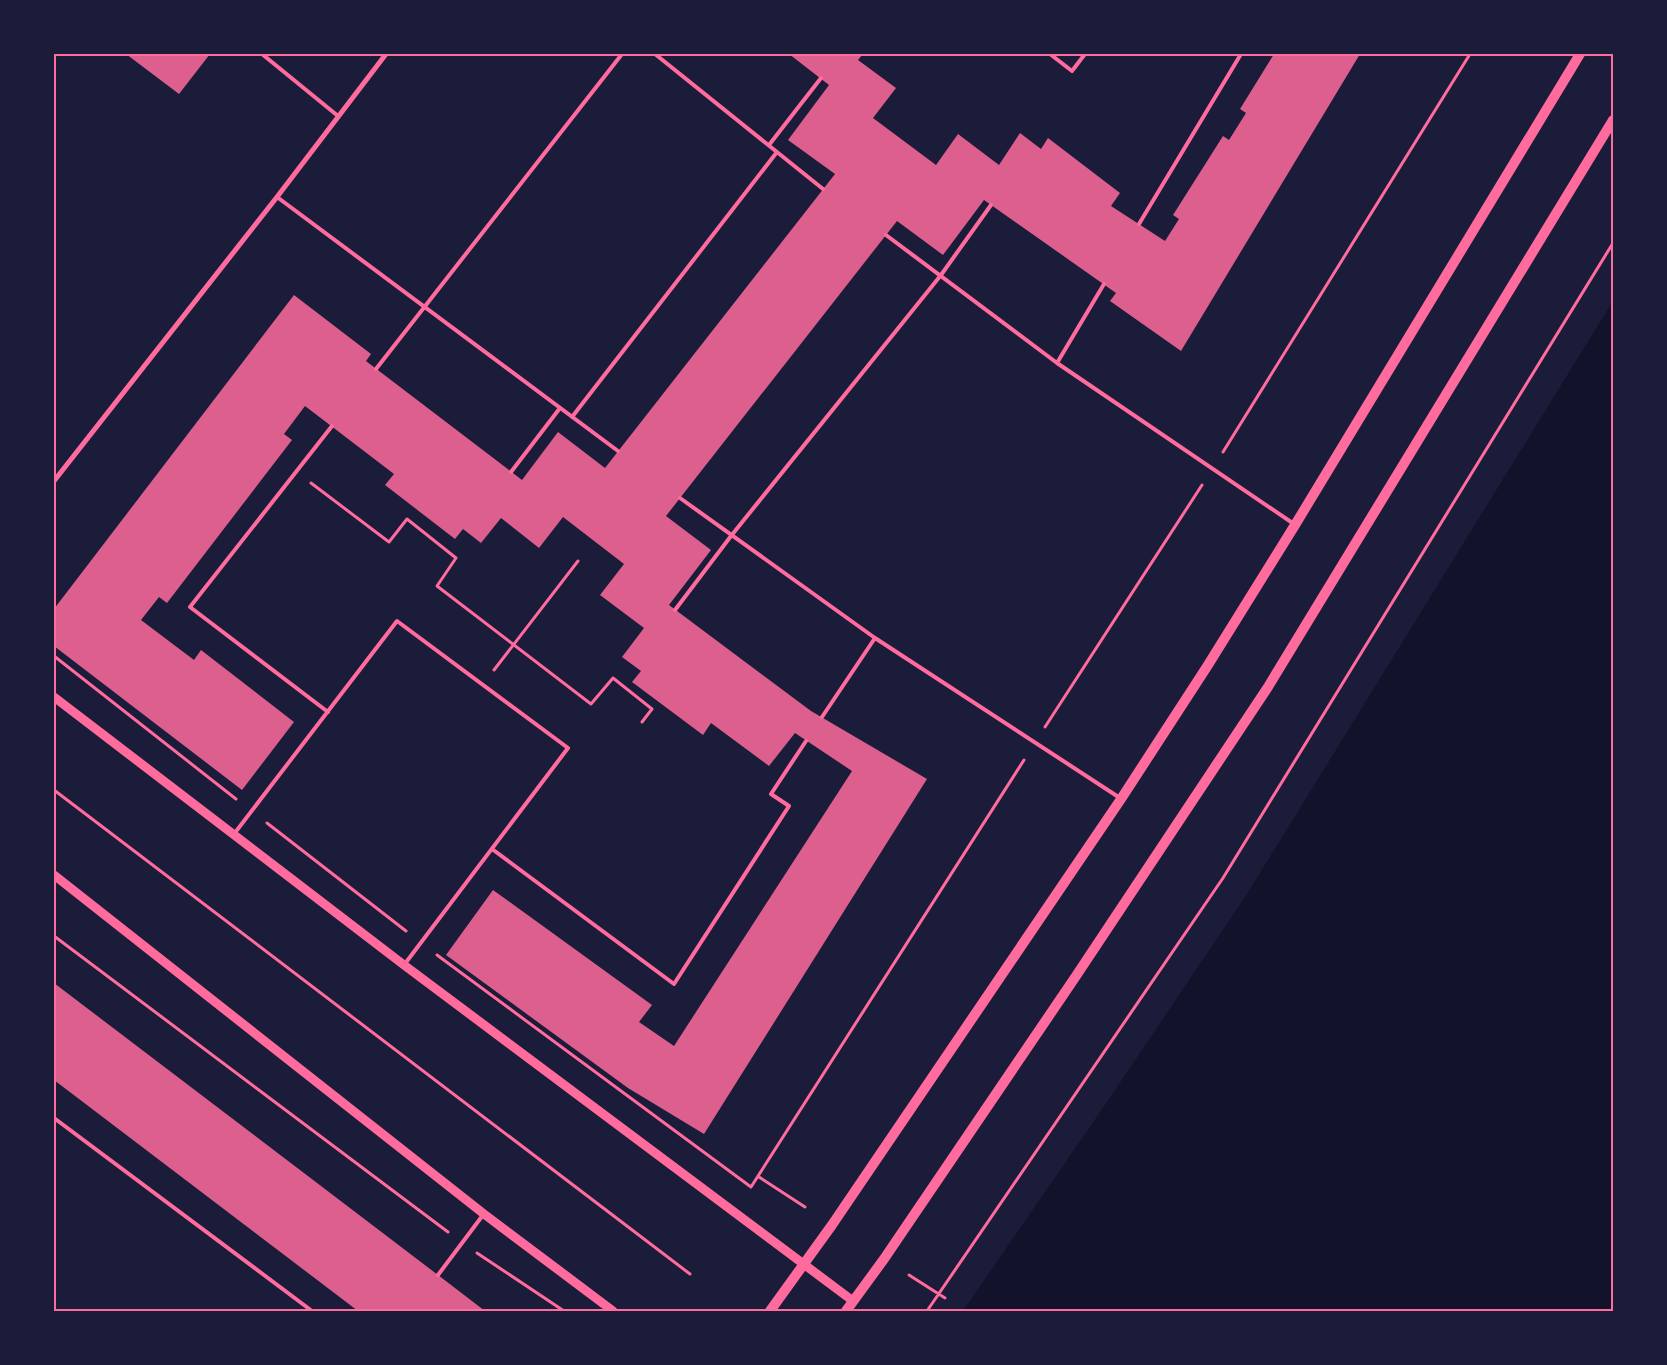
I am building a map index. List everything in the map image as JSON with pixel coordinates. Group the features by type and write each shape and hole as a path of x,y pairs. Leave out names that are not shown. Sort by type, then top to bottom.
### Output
{"main road":[{"path":"770,1311 832,1225 1121,799 1208,665 1295,525 1580,54"},
{"path":"846,1311 1081,968 1268,687 1613,120"}],"street":[{"path":"54,482 277,197 386,54"},
{"path":"54,697 404,965 853,1301"},
{"path":"54,875 484,1214 613,1311"}],"lane":[{"path":"262,54 338,116"},
{"path":"376,369 622,54"},
{"path":"655,54 823,189"},
{"path":"1050,54 1072,71 1085,54"},
{"path":"1139,224 1240,54"},
{"path":"769,145 821,78"},
{"path":"572,417 777,152"},
{"path":"277,197 618,451"},
{"path":"675,610 731,536 941,275 991,205"},
{"path":"886,235 1057,363 1295,525"},
{"path":"1057,363 1104,284"},
{"path":"511,472 560,408"},
{"path":"328,712 190,607 332,426"},
{"path":"680,498 875,638 1121,799"},
{"path":"233,835 398,621 568,748 404,965"},
{"path":"822,717 875,638"},
{"path":"492,849 674,984 789,806 771,794 806,741"},
{"path":"54,1118 312,1311"},
{"path":"438,1275 484,1214"}],"path":[{"path":"54,656 421,943 751,1187 1212,469 1470,54"},
{"path":"927,1311 1223,878 1613,243"},
{"path":"296,472 389,542 407,519 456,558 437,586 592,704 613,678 652,709 642,722"},
{"path":"498,665 578,561"},
{"path":"54,790 690,1274"},
{"path":"54,936 462,1243 564,1311"},
{"path":"758,1177 805,1207"},
{"path":"909,1275 945,1298"}],"shaded area":[{"path":"1613,301 1613,1311 963,1311 1247,894"}],"building":[{"path":"126,54 210,54 179,94"},
{"path":"789,54 863,54 858,60 896,88 873,118 936,165 958,134 999,165 1020,133 1041,149 1048,138 1120,193 1111,206 1165,241 1179,219 1173,215 1223,136 1229,140 1246,113 1240,109 1274,54 1360,54 1181,351 1110,301 1116,293 984,200 943,255 897,221 666,516 711,550 669,605 811,711 927,779 704,1134 628,1088 446,955 493,890 652,1005 639,1022 674,1046 852,771 795,733 769,766 711,723 703,735 632,682 641,671 622,657 644,628 600,595 624,564 563,517 539,548 501,518 481,543 463,529 455,539 385,485 394,474 305,406 284,434 292,440 167,603 159,597 141,620 194,660 201,650 294,722 242,790 54,646 54,609 294,295 371,354 366,361 522,480 558,432 605,468 835,174 788,140 829,85"},
{"path":"54,983 485,1311 358,1311 54,1080"}]}
